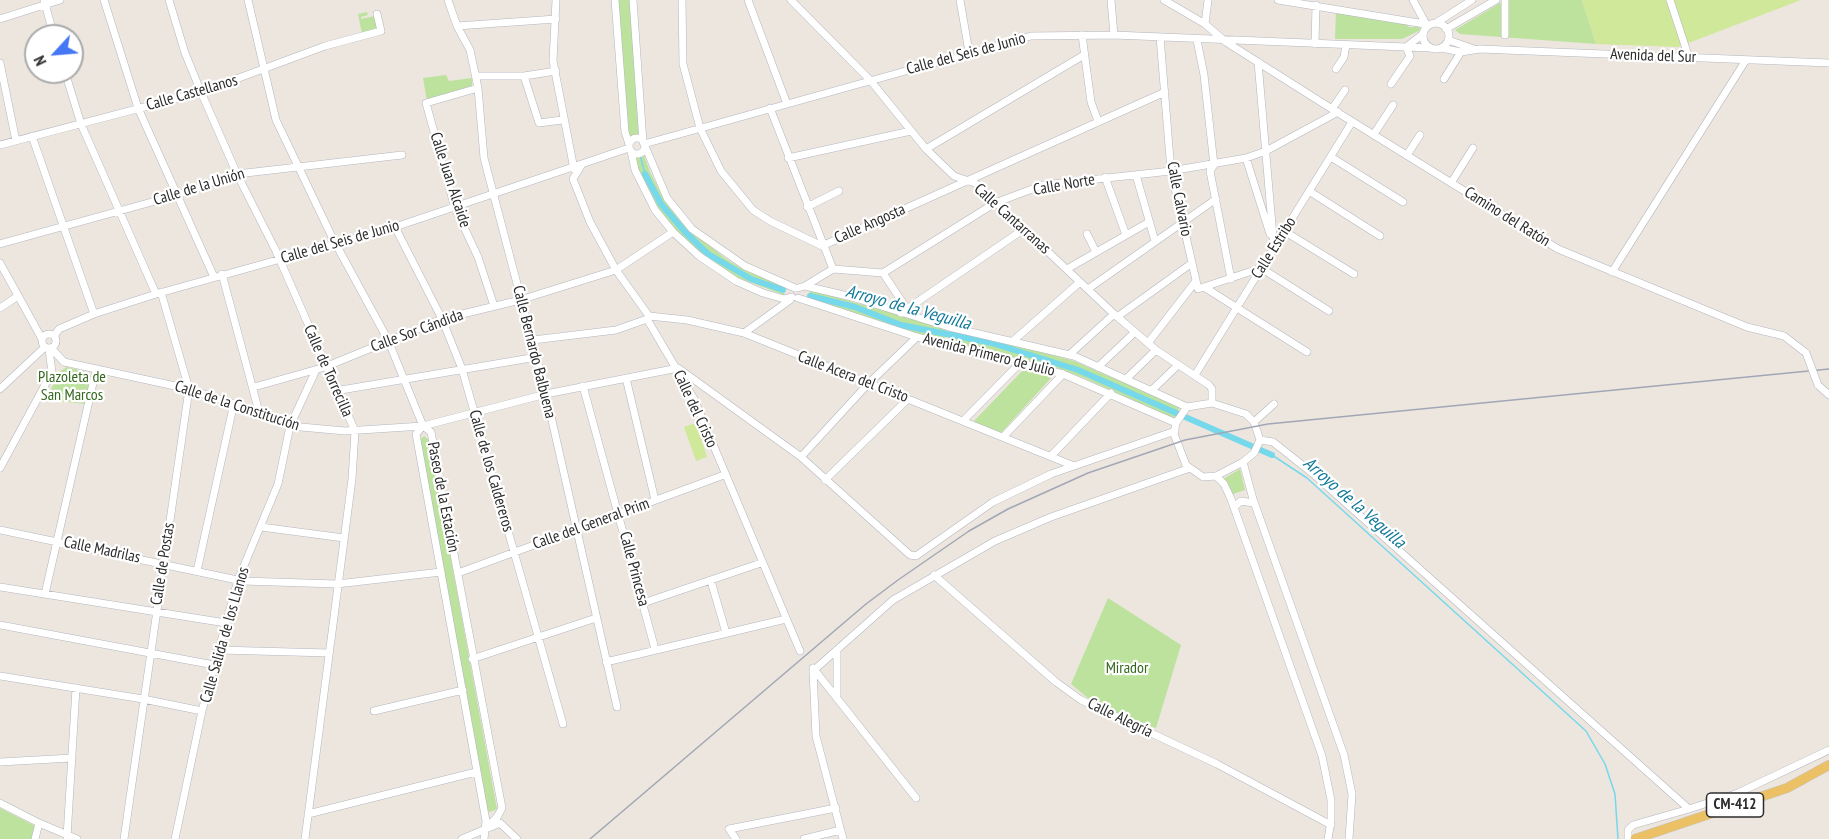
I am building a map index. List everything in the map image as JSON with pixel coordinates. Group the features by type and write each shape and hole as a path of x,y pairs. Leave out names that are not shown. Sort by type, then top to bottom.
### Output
{"main road":[{"name":"CM-412","path":"1636,839 1787,788 1829,765"}],"street":[{"path":"0,19 44,2 60,0"},
{"path":"104,0 138,108 214,277"},
{"name":"Calle de Torrecilla","path":"169,0 182,44 201,92 237,174 279,259 335,391 355,431 344,538 305,839"},
{"path":"248,0 262,71 276,120 335,244 388,340 423,426"},
{"name":"Calle Bernardo Balbuena","path":"448,0 457,26 470,50 478,88 484,158 520,300 533,340 617,707"},
{"path":"556,0 553,61 562,120 577,167 573,179 557,174"},
{"name":"Avenida Primero de Julio","path":"615,0 625,132 645,192 673,232 712,267 736,281 775,298 794,297 917,337 1064,374 1111,393 1176,427"},
{"name":"Avenida Primero de Julio","path":"633,0 644,144 667,198 692,228 745,266 799,287 1069,355 1187,407"},
{"name":"Calle Angosta","path":"682,0 683,64 700,128 721,171 753,210 770,221 822,246 1165,92"},
{"path":"748,0 787,104"},
{"name":"Calle Cantarranas","path":"791,0 870,80 926,149 954,176 968,180 996,203 1115,316 1156,350 1196,375 1212,389 1212,403"},
{"path":"960,0 969,52"},
{"path":"1111,0 1114,35"},
{"name":"Camino del Ratón","path":"1164,0 1205,24 1226,42 1352,122 1558,249 1747,327 1784,336 1806,353 1818,386 1829,395"},
{"path":"1205,24 1208,0"},
{"path":"1278,0 1426,25 1436,24 1446,28"},
{"path":"1413,0 1426,25 1423,34 1424,42 1430,48 1441,48 1448,40 1446,28"},
{"path":"1446,28 1496,0"},
{"path":"1505,0 1505,36"},
{"path":"1670,0 1689,58"},
{"path":"1436,24 1467,1 1470,13"},
{"path":"44,2 50,24"},
{"path":"1315,44 1316,5"},
{"name":"Calle Castellanos","path":"0,145 201,92 325,46 381,31 377,15"},
{"path":"457,26 556,19"},
{"path":"1391,84 1410,56 1406,47 1423,34"},
{"path":"1082,35 1091,102 1098,121"},
{"name":"Calle del Seis de Junio","path":"644,144 1031,36 1114,35 1226,42 1430,48"},
{"name":"Calle Calvario","path":"1160,37 1171,171 1196,281"},
{"path":"1197,40 1204,75 1214,165 1210,171 1231,279"},
{"name":"Avenida del Sur","path":"1448,40 1476,49"},
{"path":"1336,69 1344,57 1346,45"},
{"name":"Avenida del Sur","path":"1441,48 1461,52 1476,49 1829,63"},
{"path":"1444,79 1461,52"},
{"path":"926,149 1084,55"},
{"path":"1612,272 1746,60"},
{"path":"1258,62 1274,248"},
{"path":"0,63 16,141"},
{"path":"476,76 524,76 556,71"},
{"path":"524,76 539,123 562,120"},
{"name":"Calle de Postas","path":"69,84 81,124 158,293 189,389 124,839"},
{"name":"Calle Juan Alcaide","path":"478,88 426,103 455,208 478,257 494,306"},
{"path":"1335,111 1345,90"},
{"path":"1374,134 1393,105"},
{"path":"770,108 822,246 833,269"},
{"name":"Calle Norte","path":"883,273 996,203 1042,185 1171,171 1246,158 1266,151 1335,111"},
{"name":"Calle Estribo","path":"1196,375 1352,122"},
{"path":"788,158 911,130"},
{"path":"1407,155 1420,135"},
{"path":"32,136 65,225 94,314"},
{"path":"637,138 644,144 638,154 630,148 637,138"},
{"name":"Calle del Seis de Junio","path":"42,339 46,335 54,336 59,329 94,314 158,293 395,227 494,196 630,148"},
{"path":"1451,183 1473,148"},
{"name":"Calle de la Unión","path":"0,244 177,195 237,174 402,155"},
{"path":"1331,157 1403,202"},
{"path":"1246,158 1274,248"},
{"path":"1136,175 1155,241"},
{"path":"1105,177 1126,235"},
{"name":"Calle del Cristo","path":"573,179 590,222 616,270 648,317 694,399 761,563 800,651"},
{"path":"807,207 839,191"},
{"path":"1309,191 1380,236"},
{"path":"1088,289 1216,199"},
{"path":"1066,269 1149,222"},
{"name":"Calle de los Caldereros","path":"395,227 442,318 462,369 563,724"},
{"path":"901,313 1024,229"},
{"path":"1284,231 1354,274"},
{"name":"Calle Sor Cándida","path":"254,387 316,370 442,318 520,300 616,270 673,232"},
{"path":"1087,234 1096,252"},
{"path":"0,263 48,348 52,372 0,468"},
{"path":"1069,355 1115,316 1192,263"},
{"path":"1196,281 1198,289 1262,268 1329,310"},
{"path":"744,333 794,297 791,291 833,269 883,273 903,303 901,313"},
{"path":"222,274 259,412"},
{"path":"1148,343 1196,281"},
{"path":"1013,341 1080,282"},
{"path":"1204,287 1307,352"},
{"path":"0,308 18,296"},
{"path":"533,340 616,330 648,317"},
{"name":"Calle Acera del Cristo","path":"648,317 687,320 744,333 867,385 908,399 1074,466"},
{"path":"1098,367 1135,332"},
{"path":"0,389 56,342 54,336"},
{"path":"801,456 867,385 917,337"},
{"name":"Calle de la Constitución","path":"48,348 64,362 189,389 259,412 290,426 355,431 423,426 546,394 678,368"},
{"path":"1126,379 1156,350"},
{"path":"335,391 537,357"},
{"path":"963,421 1021,362"},
{"path":"1152,390 1178,365"},
{"path":"678,368 801,456 910,555 916,556 993,502 1051,474 1176,427 1187,407 1212,403 1237,409 1254,422 1260,440 1254,453 1243,462 1216,476 1203,477 1190,468 1182,456 1176,427"},
{"path":"45,594 96,369"},
{"name":"Calle Salida de los Llanos","path":"174,839 202,711 238,580 278,484 290,426 316,370"},
{"path":"1004,437 1064,374"},
{"path":"627,378 655,500"},
{"name":"Calle Princesa","path":"584,386 656,649"},
{"path":"694,399 701,390 706,390"},
{"path":"1051,456 1111,393"},
{"path":"825,480 908,399"},
{"path":"197,571 234,403"},
{"path":"1254,422 1274,404"},
{"name":"Paseo de la Estación","path":"484,830 497,818 502,808 430,432 423,426 416,434 486,821 484,830 484,839"},
{"path":"1260,440 1273,442 1311,472 1689,809"},
{"path":"1169,475 1179,465 1182,456"},
{"path":"1243,462 1254,503 1344,755 1352,794 1351,838"},
{"path":"843,839 816,736 814,668 892,600 995,541 1051,517 1190,468"},
{"name":"Calle del General Prim","path":"458,573 724,474"},
{"path":"1216,476 1224,484 1234,507 1322,756 1331,800 1331,825 1328,839"},
{"path":"1234,507 1241,501 1248,500 1254,503"},
{"path":"261,527 344,538"},
{"name":"Calle Madrilas","path":"0,530 238,580 338,584"},
{"path":"643,603 761,563"},
{"path":"338,584 441,572"},
{"name":"Calle Alegría","path":"934,575 1056,682 1081,699 1217,764 1331,825"},
{"path":"711,581 726,633"},
{"path":"0,587 226,623"},
{"path":"472,659 597,618"},
{"path":"606,662 786,619"},
{"path":"0,625 214,665"},
{"path":"219,650 329,653"},
{"path":"837,650 837,695"},
{"path":"814,668 916,798"},
{"path":"0,676 202,711"},
{"path":"67,837 76,688"},
{"path":"374,711 463,690"},
{"path":"1628,839 1628,830 1633,825 1738,793 1829,750"},
{"path":"0,762 72,758"},
{"path":"308,814 476,772"},
{"path":"0,803 39,824 67,837 77,839"},
{"path":"736,839 729,829 836,808"},
{"path":"462,839 500,823 516,839"},
{"path":"35,839 39,824"},
{"path":"804,839 842,830"}],"green space":[{"path":"618,0 631,0 641,135 629,137"},
{"path":"1505,0 1582,0 1596,44 1460,34 1455,30"},
{"path":"1582,0 1801,0 1678,47 1596,44"},
{"path":"1336,9 1405,22 1409,27 1419,27 1421,30 1402,39 1335,39"},
{"path":"367,12 368,15 361,19 375,16 378,29 362,34 358,14"},
{"path":"446,75 449,81 472,78 472,87 427,101 423,78"},
{"path":"643,153 665,201 690,230 726,259 746,271 786,286 784,295 733,276 714,265 682,238 655,204 642,181 634,155"},
{"path":"810,290 946,328 945,342 841,311 807,305"},
{"path":"952,327 1074,361 1180,407 1174,419 1084,378 1049,365 950,345"},
{"name":"Plazoleta de San Marcos","path":"67,367 89,373 91,378 86,404 46,400 59,372"},
{"path":"1025,368 1047,374 1051,378 1000,434 974,421"},
{"path":"696,423 707,457 696,461 684,427"},
{"path":"424,436 429,440 497,809 490,812 487,811 420,440"},
{"path":"1240,469 1245,490 1233,494 1223,479"},
{"name":"Mirador","path":"1108,598 1181,645 1156,728 1107,714 1071,684"},
{"path":"0,808 35,826 31,839 0,839"}],"waterway":[{"name":"Arroyo de la Veguilla","path":"640,155 645,174"},
{"name":"Arroyo de la Veguilla","path":"645,174 661,204 708,254 751,279 783,290"},
{"name":"Arroyo de la Veguilla","path":"810,296 855,307 901,325 992,343 1078,370 1272,455"},
{"name":"Arroyo de la Veguilla","path":"1272,455 1307,478 1586,731 1605,764 1615,794 1618,839"}],"railway":[{"path":"590,839 866,604 898,580 969,531 1008,509 1088,473 1185,440 1268,424 1829,369"}]}
